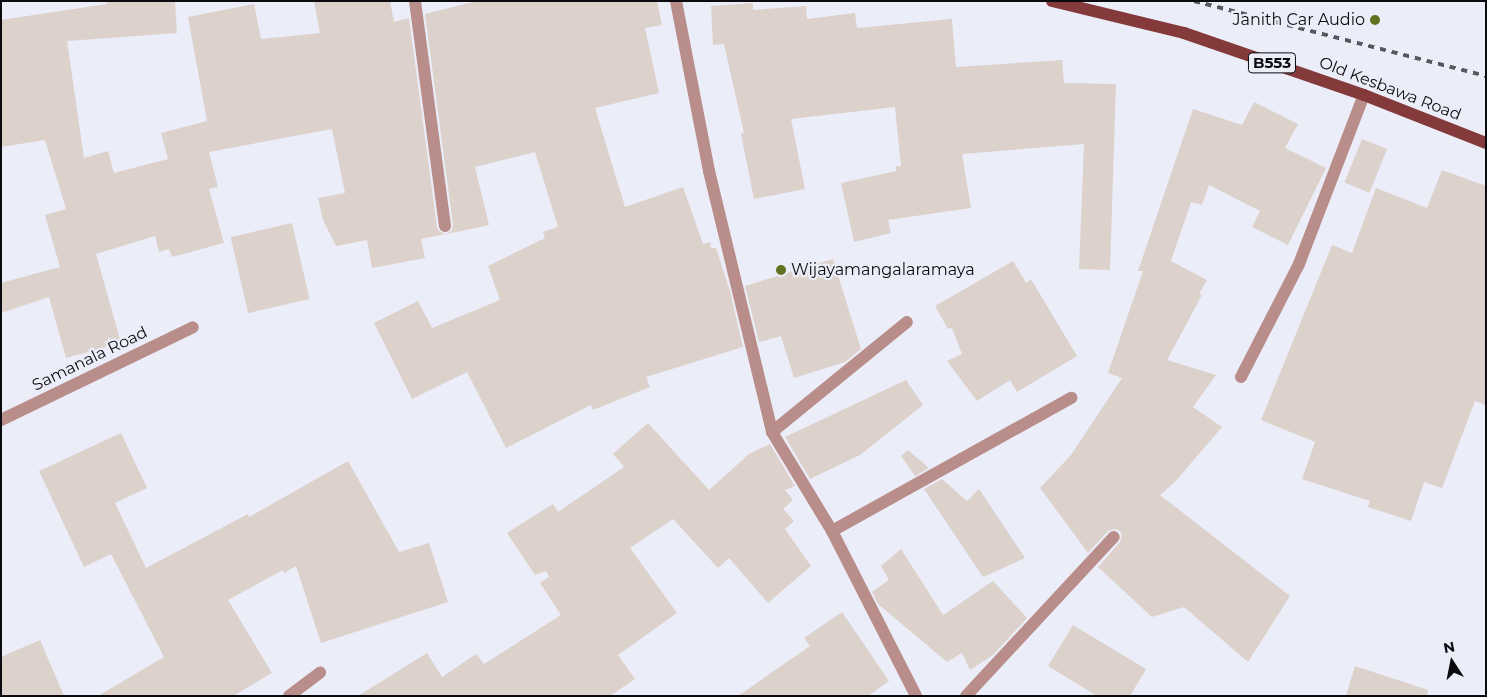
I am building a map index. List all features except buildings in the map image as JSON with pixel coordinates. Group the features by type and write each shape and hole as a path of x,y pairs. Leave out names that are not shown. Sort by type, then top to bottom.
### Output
{"main road":[{"name":"Old Kesbawa Road","path":"1052,1 1184,33 1364,95 1486,143"}],"street":[{"path":"415,1 445,226"},
{"path":"676,1 709,171 772,432 832,531 916,696"},
{"path":"1241,378 1299,264 1364,95"},
{"path":"772,432 907,322"},
{"name":"Samanala Road","path":"1,420 193,327"},
{"path":"832,531 1071,398"},
{"path":"966,696 1114,538"},
{"path":"289,696 320,673"}],"railway":[{"path":"1194,1 1486,76"}],"place":[{"name":"Janith Car Audio","path":"1375,20"},
{"name":"Wijayamangalaramaya","path":"781,270"}]}
